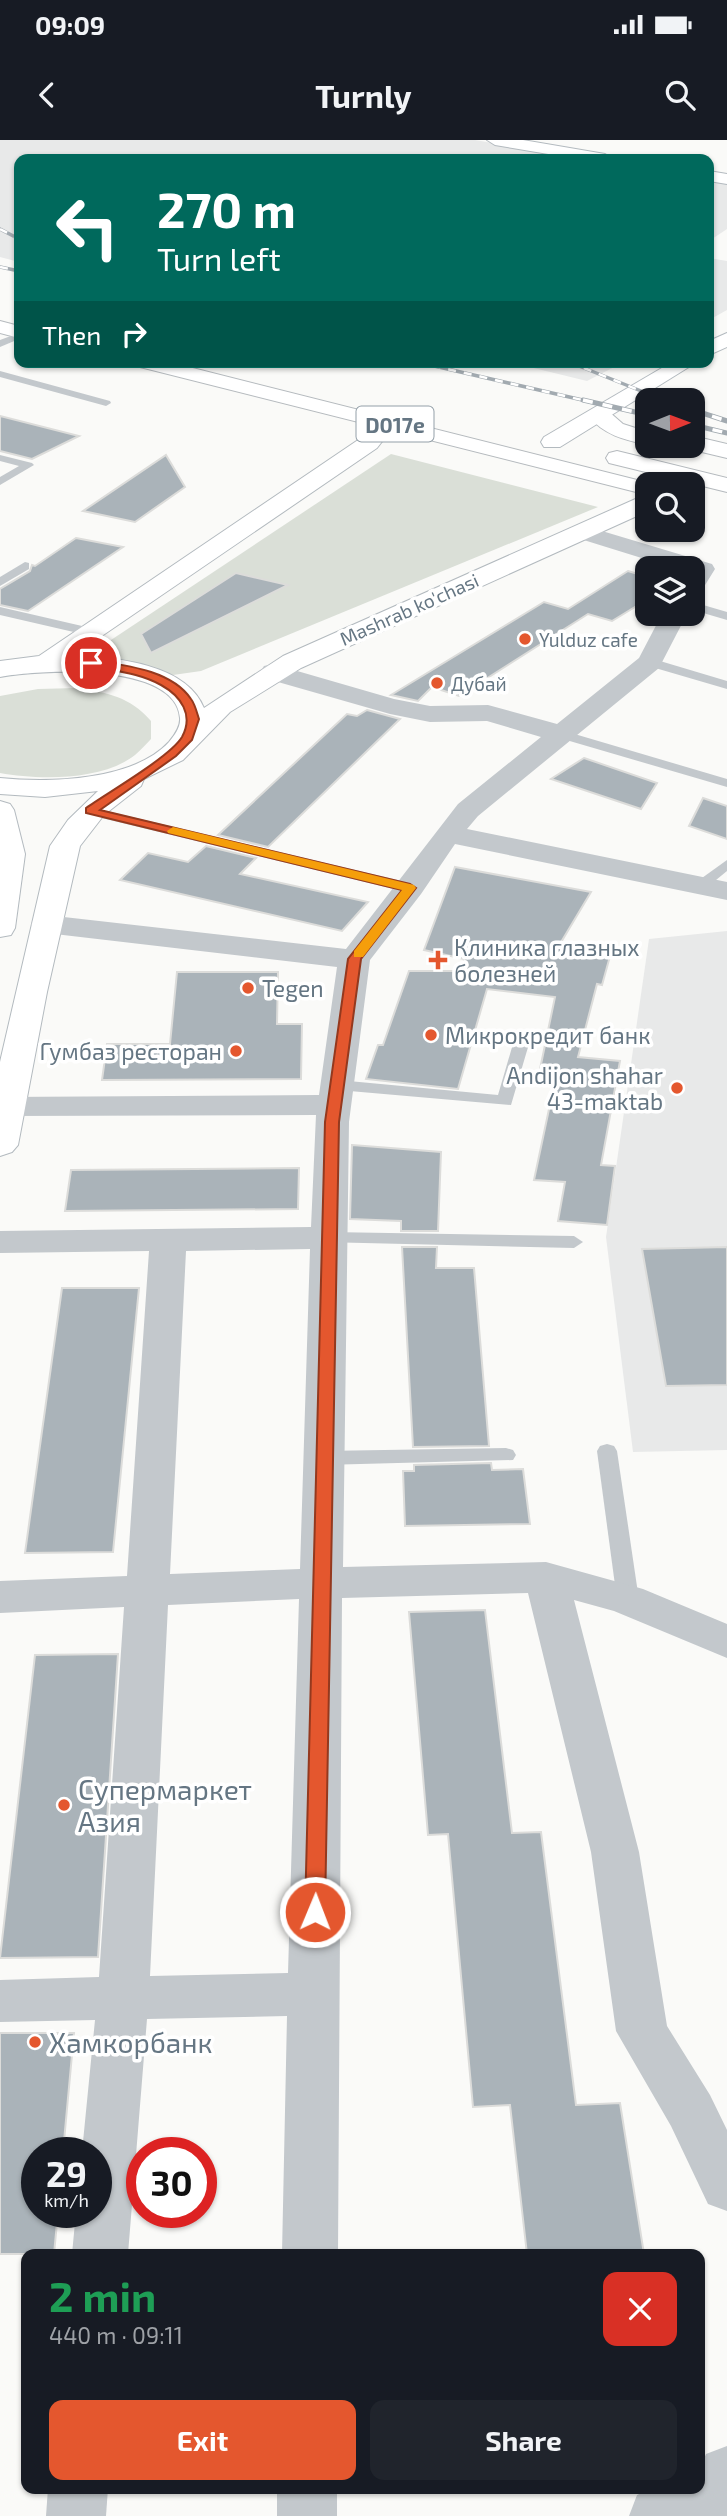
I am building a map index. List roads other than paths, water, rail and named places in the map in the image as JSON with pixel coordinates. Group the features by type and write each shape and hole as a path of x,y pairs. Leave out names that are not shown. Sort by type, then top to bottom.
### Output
{"main road":[{"path":"508,141 555,154"},
{"name":"D017e","path":"167,368 635,485"},
{"name":"D017e","path":"248,368 498,429"},
{"path":"552,442 676,368"},
{"path":"599,415 635,427"},
{"path":"599,415 620,433 635,436"},
{"path":"47,662 369,443 380,430 378,420"},
{"path":"525,436 577,448"},
{"path":"705,446 727,451"},
{"path":"705,453 727,458"},
{"path":"602,455 727,485"},
{"path":"705,502 727,507"},
{"name":"Mashrab ko'chasi","path":"0,1145 65,846 76,826 90,811 172,754 221,706 274,672 635,508"},
{"path":"0,669 47,662 91,663 132,670 164,682 186,699 194,719 187,740"},
{"name":"Mashrab ko'chasi","path":"0,786 63,788 110,781 150,767"},
{"path":"0,810 10,854 0,928"}],"street":[{"path":"582,532 660,556"},
{"path":"310,2249 329,1238 336,1095 355,959 410,888 447,834 468,810 650,662 669,626"},
{"path":"274,672 390,706 430,714 488,713 561,734"},
{"path":"447,834 714,888"},
{"path":"46,924 355,959"},
{"path":"7,1106 336,1095"},
{"path":"0,1242 329,1238"},
{"path":"100,2249 123,2000 168,1240"},
{"path":"0,1597 321,1583 546,1577 628,1600 727,1642"},
{"path":"546,1577 615,1852 642,2031 691,2110 727,2187"},
{"path":"0,2001 313,1994"},
{"path":"76,2516 78,2494"},
{"path":"307,2494 307,2516"},
{"path":"659,2516 721,2497"}],"lane":[{"path":"0,374 106,404"},
{"path":"0,458 28,465 0,482"},
{"path":"0,582 25,566"},
{"path":"705,610 727,616"},
{"path":"0,611 91,632"},
{"path":"650,662 727,685"},
{"path":"561,734 727,783"},
{"path":"90,811 410,888"},
{"path":"714,888 727,864"},
{"path":"336,1095 505,1101 523,1037"},
{"path":"329,1238 574,1242"},
{"path":"607,1451 628,1600"},
{"path":"323,1458 506,1455"}],"railway":[{"path":"0,229 14,236"},
{"path":"0,267 14,270"},
{"path":"443,368 591,402"},
{"path":"584,368 635,389"},
{"path":"583,400 635,412"},
{"path":"705,414 727,421"},
{"path":"705,428 727,433"}],"place":[{"name":"Yulduz cafe","path":"525,639"},
{"name":"Дубай","path":"437,683"},
{"name":"Клиника глазных болезней","path":"438,960"},
{"name":"Tegen","path":"248,988"},
{"name":"Микрокредит банк","path":"431,1035"},
{"name":"Гумбаз ресторан","path":"236,1051"},
{"name":"Andijon shahar 43-maktab","path":"677,1088"},
{"name":"Супермаркет Азия","path":"64,1805"},
{"name":"Хамкорбанк","path":"35,2042"}]}
